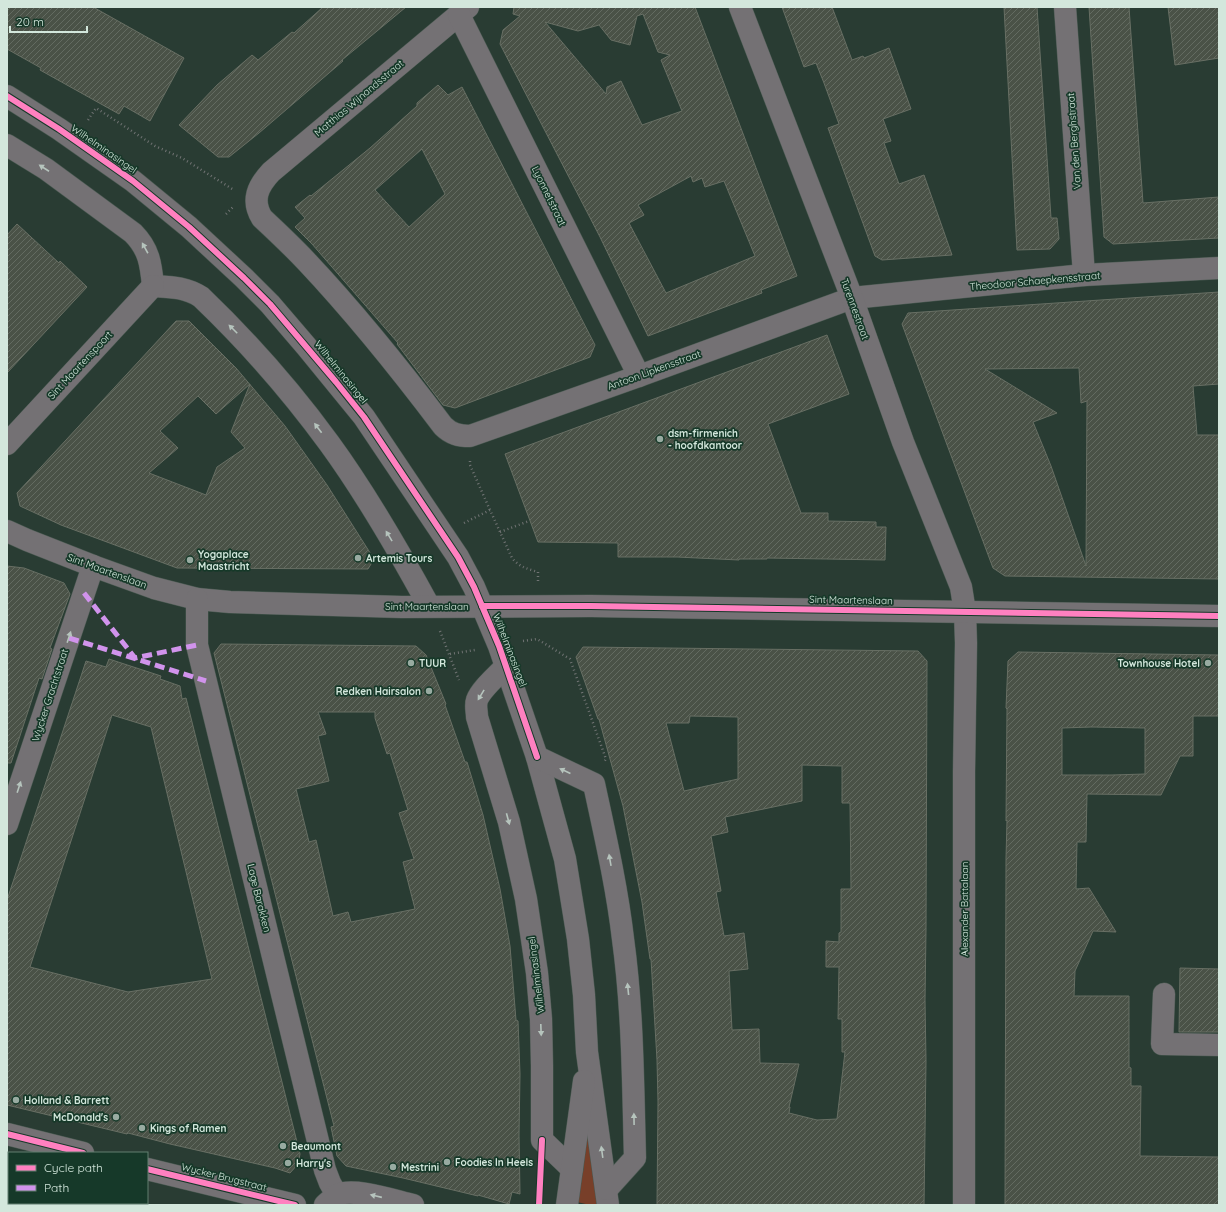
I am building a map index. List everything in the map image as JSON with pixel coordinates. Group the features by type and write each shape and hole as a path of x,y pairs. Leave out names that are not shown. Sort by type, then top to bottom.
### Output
{"street":[{"name":"Turennestraat","path":"740,7 852,298 903,442 961,586 965,612"},
{"name":"Van den Berghstraat","path":"1065,7 1084,276"},
{"name":"Matthias Wijnandsstraat","path":"257,195 259,186 271,172 464,11"},
{"name":"Lyonnetstraat","path":"464,11 639,376"},
{"name":"Wilhelminasingel","path":"7,96 59,129 133,181 189,227 264,299 306,346 364,417 458,557 474,587 500,646 537,757 558,831 571,888 582,965 587,1052 607,1197"},
{"path":"7,145 52,173 133,233 144,245 148,255 153,286 185,289 194,292 201,297 247,343 293,396 330,444 370,504 401,555 429,606"},
{"path":"257,195 256,204 262,218 305,260 359,320 405,376 443,426 449,432 462,435"},
{"name":"Theodoor Schaepkensstraat","path":"852,298 1084,276 1219,268"},
{"name":"Sint Maartenspoort","path":"7,444 153,286"},
{"name":"Antoon Lipkensstraat","path":"462,435 639,376 852,298"},
{"name":"Sint Maartenslaan","path":"7,531 93,566 154,588 197,599 230,602 429,606 599,606 1219,616"},
{"name":"Wycker Grachtstraat","path":"7,824 93,566"},
{"name":"Lage Barakken","path":"197,599 197,645 330,1183 331,1200"},
{"name":"Alexander Battalaan","path":"964,1205 965,612"},
{"name":"Wilhelminasingel","path":"506,666 479,696 476,705 477,717 509,822 526,899 538,973 541,1019 542,1140 572,1169"},
{"path":"537,757 594,784"},
{"name":"Wilhelminasingel","path":"594,784 608,845 623,939 629,998 632,1058 635,1158 607,1197"},
{"path":"1164,994 1162,1044 1219,1045"},
{"name":"Wilhelminasingel","path":"567,1205 587,1052"},
{"path":"7,1134 79,1152"},
{"name":"Wycker Brugstraat","path":"148,1169 295,1205"},
{"path":"331,1200 348,1193 360,1192 413,1205"}],"path":[{"path":"96,108 155,146 182,158 244,197 257,195"},
{"path":"462,435 470,465 500,532 529,521"},
{"path":"443,534 490,510"},
{"path":"429,606 462,686 476,705"},
{"path":"537,638 570,659 606,760 594,784"}],"shaded area":[{"path":"588,1130 597,1205 577,1202"}],"building":[{"path":"7,7 93,7 184,58 150,121 124,106 119,114 40,70 41,68 7,49"},
{"path":"323,7 406,7 229,157 218,157 179,125 217,85 252,55 258,60 292,32 294,33"},
{"path":"514,7 695,7 797,276 761,290 762,293 648,336 600,237 500,44 503,30 520,16 513,14","holes":["643,14 658,52 670,55 661,60 682,111 642,125 621,81 607,87 606,94 545,22 578,31 599,25 611,40 630,45 637,16","691,176 693,182 702,178 705,187 724,181 755,256 666,293 629,223 644,215 638,205"]},
{"path":"782,7 832,7 852,60 863,56 864,58 889,48 911,109 883,119 891,141 884,143 899,184 924,175 952,255 882,260 875,256 828,128 839,124 824,83 816,63 804,67"},
{"path":"1004,7 1037,7 1051,218 1057,218 1059,239 1050,249 1017,250"},
{"path":"1089,7 1129,7 1143,203 1219,197 1219,238 1113,244 1104,237"},
{"path":"1168,7 1219,7 1219,58 1175,65"},
{"path":"438,85 448,95 462,87 595,345 590,357 455,408 443,405 397,344 398,343 312,244 295,227 305,218 295,207 310,195 311,196 370,148 417,106 417,103","holes":["422,149 445,194 409,227 375,190"]},
{"path":"17,224 59,263 60,261 87,287 7,373 7,235"},
{"path":"1219,292 1219,384 1193,386 1197,435 1219,435 1219,579 1005,576 993,568 902,324 908,313","holes":["1079,368 1081,403 1087,401 1086,566 1051,466 1033,422 1057,413 985,369"]},
{"path":"176,321 189,321 236,368 250,384 285,426 327,485 374,559 368,569 177,568 61,525 20,506 17,493","holes":["250,384 231,432 245,448 217,467 206,495 149,473 178,448 160,431 198,396 216,414"]},
{"name":"dsm-firmenich - hoofdkantoor","path":"827,335 849,394 768,424 801,513 828,513 828,521 876,522 876,527 886,527 885,560 767,558 739,560 677,557 618,557 618,543 538,542 505,454"},
{"path":"7,566 24,568 64,583 70,594 50,648 52,649 42,679 39,678 11,763 7,763"},
{"path":"221,644 416,646 426,655 446,704 445,705 465,762 467,762 483,815 500,889 510,946 516,1020 518,1021 520,1074 520,1194 512,1192 509,1204 478,1195 346,1166 337,1156 331,1127 334,1126 214,653","holes":["318,712 375,712 375,718 387,754 390,753 408,810 399,813 414,859 403,862 415,909 351,922 348,912 333,916 316,840 309,842 296,789 329,781 318,736 326,734"]},
{"path":"583,647 918,651 927,661 926,1061 924,1205 657,1205 657,1060 651,959 642,902 623,806 599,719 576,657","holes":["690,716 738,717 738,779 684,791 666,723 689,723","802,765 842,766 842,803 850,803 851,889 841,889 841,932 839,933 839,942 826,941 826,967 839,967 838,1019 842,1019 842,1052 845,1052 837,1119 817,1120 789,1113 799,1064 760,1063 759,1029 732,1030 729,971 748,969 744,933 724,936 716,892 721,891 711,836 728,832 725,817 802,801"]},
{"path":"1018,652 1219,655 1219,716 1193,716 1193,756 1180,756 1161,795 1087,794 1086,842 1077,842 1076,889 1089,888 1116,932 1093,931 1075,971 1074,996 1129,996 1129,1067 1131,1068 1131,1086 1141,1086 1140,1156 1219,1157 1219,1205 1005,1205 1007,820 1006,821 1006,708 1008,661","holes":["1062,728 1145,728 1145,774 1062,775"]},
{"path":"109,659 161,676 160,679 180,686 182,699 186,698 300,1154 298,1164 290,1173 275,1168 7,1105 7,900 86,661 106,667","holes":["112,715 151,727 212,979 128,992 30,967"]},
{"path":"1180,968 1219,969 1219,1032 1179,1032"}],"marked path":[{"path":"84,593 135,658 197,645"},
{"path":"69,638 206,681"}],"cycle path":[{"path":"7,96 59,129 133,181 189,227 270,304 336,382 364,417 458,557 474,587 499,646 537,757"},
{"path":"482,606 591,606 1219,616"},
{"path":"7,1134 79,1152"},
{"path":"539,1205 542,1140"},
{"path":"148,1169 295,1205"}],"place":[{"name":"dsm-firmenich - hoofdkantoor","path":"660,439"},
{"name":"Artemis Tours","path":"358,558"},
{"name":"Yogaplace Maastricht","path":"190,560"},
{"name":"TUUR","path":"411,663"},
{"name":"Townhouse Hotel","path":"1208,663"},
{"name":"Redken Hairsalon","path":"429,691"},
{"name":"Holland & Barrett","path":"16,1100"},
{"name":"McDonald's","path":"116,1117"},
{"name":"Kings of Ramen","path":"142,1128"},
{"name":"Beaumont","path":"283,1146"},
{"name":"Foodies In Heels","path":"447,1162"},
{"name":"Harry's","path":"288,1163"},
{"name":"Mestrini","path":"393,1167"}]}
